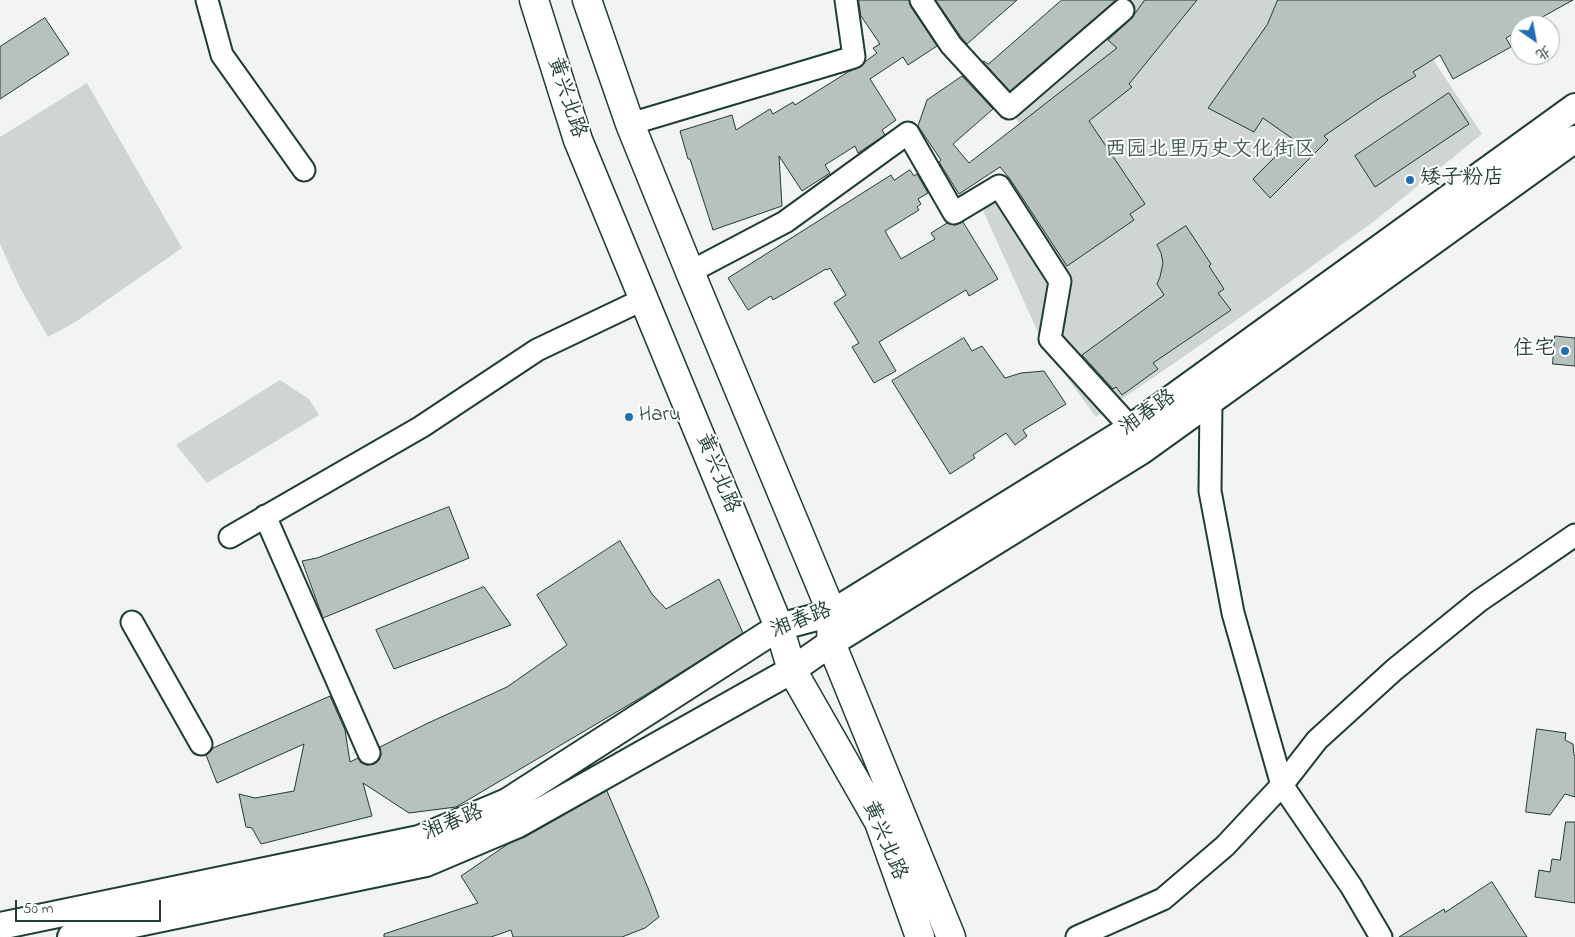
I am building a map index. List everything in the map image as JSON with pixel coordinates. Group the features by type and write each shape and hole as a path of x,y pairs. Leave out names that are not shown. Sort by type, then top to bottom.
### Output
{"main road":[{"name":"黄兴北路","path":"534,0 578,140 779,626 792,670 879,822 920,937"},
{"name":"黄兴北路","path":"587,0 630,124 832,613 831,643 952,937"}],"street":[{"path":"207,0 222,55 304,170"},
{"path":"630,124 854,57 846,0"},
{"path":"921,0 951,45 1010,108 1123,10"},
{"name":"湘春路","path":"0,926 419,839 507,802 779,626 832,613 1130,428 1575,107"},
{"path":"690,272 785,222 908,133 954,213 999,186 1060,281 1050,339 1130,428"},
{"name":"湘春路","path":"71,937 426,863 518,824 792,670 831,643 1141,451 1575,139"},
{"path":"230,537 421,427 537,350 644,299"},
{"path":"1211,400 1210,491 1233,613 1282,785 1350,886 1381,937"},
{"path":"265,516 369,753"},
{"path":"1077,937 1163,899 1225,846 1282,785 1317,740 1394,670 1479,601 1575,535"},
{"path":"132,622 201,744"}],"green space":[{"name":"西园北里历史文化街区","path":"1126,0 1433,0 1409,23 1482,134 1373,222 1251,310 1096,417 1045,348 981,206 1040,161 1016,118 1101,46 1131,6"},
{"path":"87,83 182,248 77,321 48,337 19,286 0,244 0,137"},
{"path":"280,380 309,399 319,415 207,483 176,445"}],"building":[{"path":"859,0 909,0 911,7 937,46 908,65 903,57 870,79 896,120 882,130 885,135 858,153 855,146 825,165 830,173 802,191 779,156 782,206 713,230 680,131 732,115 736,130 770,109 773,114 793,102 795,105 848,72 862,66 877,53 873,48 880,44 861,16"},
{"path":"936,0 1017,0 967,44"},
{"path":"1062,0 1116,0 1010,91 983,62 988,64"},
{"path":"1145,0 1197,0 1129,84 1132,87 1089,121 1145,204 1130,214 1134,220 1067,266 1010,179 1000,167 959,194 939,162 941,160 918,126 927,100 962,76 993,109 953,144 969,163 1117,48 1108,40 1131,19"},
{"path":"1278,0 1573,0 1546,15 1510,15 1510,36 1506,38 1510,48 1453,79 1440,55 1413,72 1416,76 1324,136 1328,140 1270,198 1253,179 1293,139 1263,118 1254,132 1208,108 1267,25"},
{"path":"45,18 69,54 0,99 0,47"},
{"path":"1449,93 1469,124 1375,187 1355,156"},
{"path":"910,170 914,176 917,174 928,193 918,199 921,204 917,207 919,210 885,231 901,259 935,239 931,233 947,223 955,225 963,222 998,279 969,296 966,290 879,342 896,371 874,383 852,347 859,343 834,303 846,295 830,268 773,300 771,296 748,310 728,278 891,175 894,180"},
{"path":"1186,226 1211,264 1209,266 1224,289 1218,293 1231,310 1153,363 1158,369 1122,395 1116,387 1113,389 1082,355 1164,295 1157,284 1163,263 1157,245"},
{"name":"住宅","path":"1555,336 1575,338 1575,366 1553,364"},
{"path":"964,338 972,351 982,346 1005,378 1021,373 1044,371 1066,404 1023,430 1027,436 1015,445 1006,433 973,455 975,458 950,474 892,381"},
{"path":"449,507 469,558 323,618 302,561 317,558"},
{"path":"620,541 652,594 666,609 719,579 743,633 642,697 456,807 409,813 363,783 372,816 261,844 252,828 246,827 239,794 255,798 294,791 304,744 217,783 206,755 213,748 330,696 345,730 350,762 358,758 361,763 367,765 374,764 381,755 380,747 507,687 567,645 537,595"},
{"path":"484,587 511,625 394,669 376,630"},
{"path":"1537,729 1566,733 1565,740 1573,744 1575,756 1575,797 1565,794 1550,815 1526,812"},
{"path":"607,791 659,917 645,928 622,937 513,937 511,930 491,937 384,937 384,934 478,903 461,876 508,844 525,837"},
{"path":"1566,822 1575,822 1575,903 1535,897 1539,870 1550,872 1552,859 1560,860"},
{"path":"1492,882 1527,937 1399,937 1444,909 1445,912"}],"place":[{"name":"矮子粉店","path":"1410,180"},
{"name":"住宅","path":"1565,351"},
{"name":"Haru","path":"629,417"}]}
